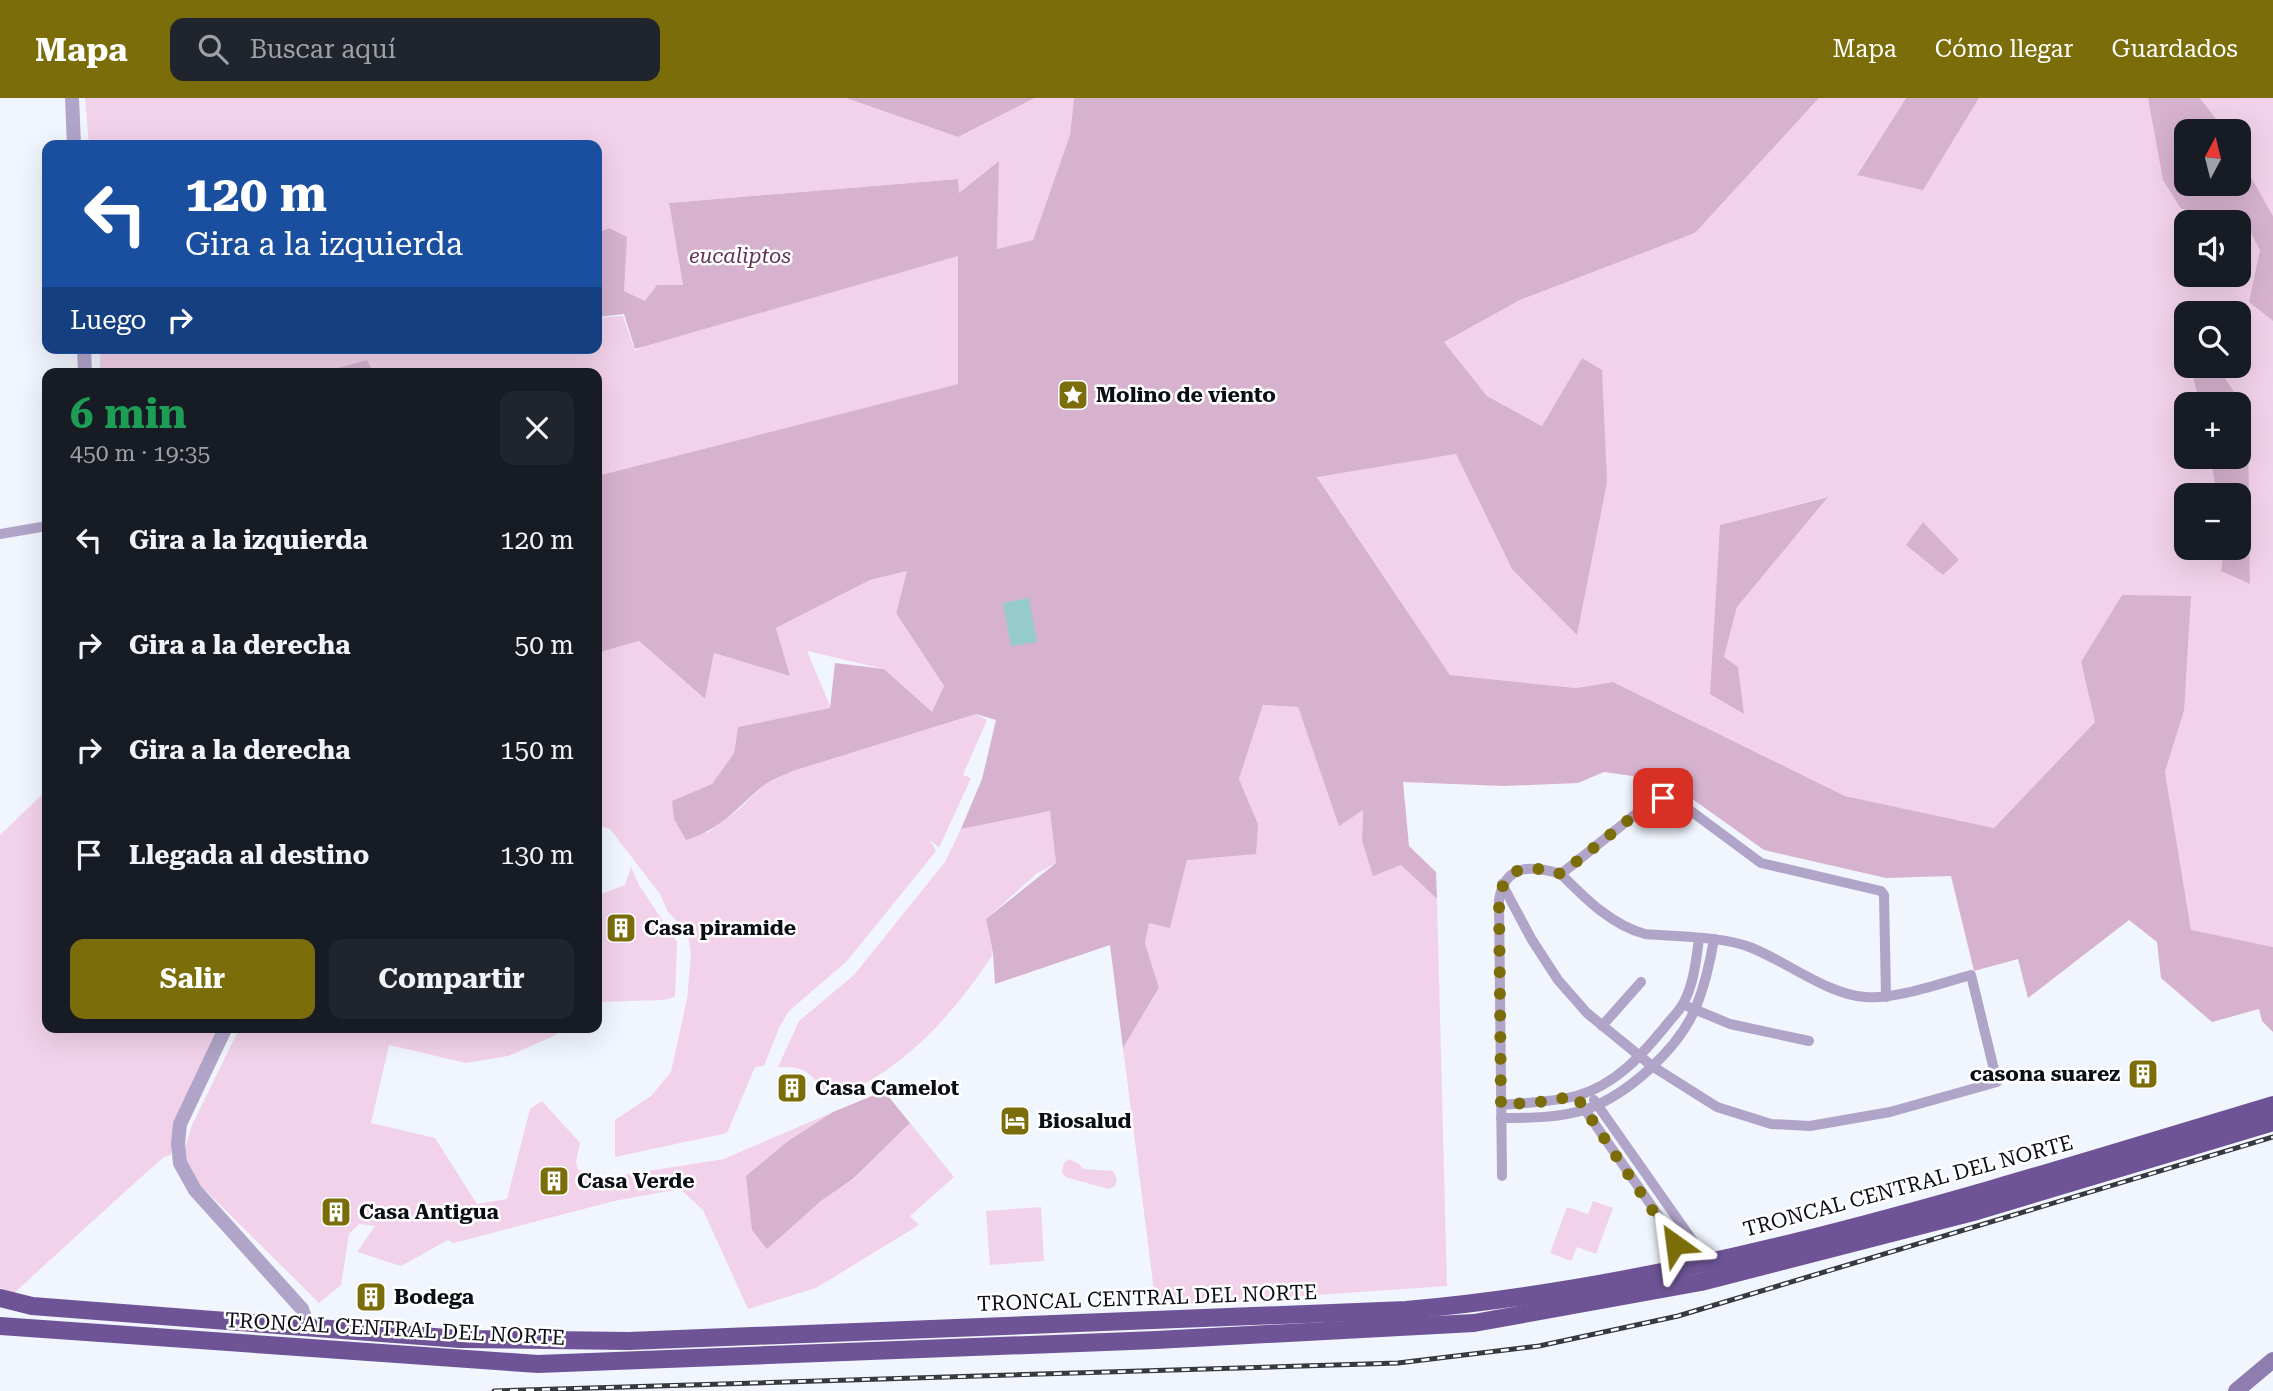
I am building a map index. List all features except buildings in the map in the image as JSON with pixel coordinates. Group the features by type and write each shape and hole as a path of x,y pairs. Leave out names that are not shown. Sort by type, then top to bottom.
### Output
{"highway":[{"name":"TRONCAL CENTRAL DEL NORTE","path":"0,1298 32,1306 460,1339 629,1342 1406,1310 1506,1300 1709,1264 1895,1216 2273,1105"},
{"name":"TRONCAL CENTRAL DEL NORTE","path":"0,1326 538,1364 1156,1340 1474,1323 1714,1279 1977,1211 2273,1122"}],"main road":[{"path":"2236,1391 2273,1360"}],"street":[{"path":"72,98 74,140"},
{"path":"0,534 42,527"},
{"path":"1561,874 1652,801 1663,798 1676,800 1761,863 1881,891 1884,895 1886,997"},
{"path":"1502,884 1532,940 1558,980 1602,1026 1652,1066 1717,1107 1771,1124 1810,1126 1890,1112 1997,1082 1971,975 1886,997 1865,997 1839,991 1734,941 1633,931 1586,899 1561,874 1535,868 1522,869 1510,874 1502,884 1499,900 1502,1176"},
{"path":"1501,1105 1576,1096 1622,1072 1642,1056 1683,1004 1692,980 1699,939"},
{"path":"1501,1118 1542,1117 1584,1110 1626,1088 1652,1066 1678,1037 1695,1010 1707,977 1714,939"},
{"path":"1602,1026 1641,982"},
{"path":"1683,1004 1730,1024 1809,1041"},
{"path":"223,1033 180,1124 180,1163 195,1190 302,1310 308,1326"},
{"path":"1588,1091 1709,1264"},
{"path":"1576,1096 1662,1221 1688,1268"},
{"path":"1636,1184 1648,1175"}],"shaded area":[{"path":"85,98 846,98 958,137 1035,98 1074,98 1070,135 1033,240 997,249 999,162 958,194 958,179 669,203 683,285 645,301 624,291 609,228 602,231 602,140 89,140"},
{"path":"1819,98 1906,98 1857,174 1923,189 1979,98 2148,98 2174,196 2180,209 2184,210 2174,210 2174,287 2251,287 2251,233 2260,250 2250,301 2174,301 2174,378 2194,378 2196,392 2174,392 2174,469 2212,469 2215,483 2174,483 2174,560 2222,560 2221,571 2250,583 2251,392 2234,392 2225,378 2251,378 2251,303 2273,321 2273,947 2191,931 2165,772 2184,711 2081,662 2095,722 1994,828 1845,796 1613,682 1576,688 1450,675 1317,476 1456,454 1512,569 1601,370 1582,358 1542,426 1487,396 1444,342 1520,300 1695,233","holes":["1826,497 1737,607 1724,657 1720,525"]},
{"path":"2200,98 2273,98 2273,216 2251,177 2251,119 2217,119"},
{"path":"958,256 958,384 602,475 602,368 371,368 367,360 337,368 100,368 100,354 602,354 602,318 623,316 635,351 649,343"},
{"path":"907,571 896,613 944,686 932,713 884,669 807,651 831,708 738,727 734,753 712,784 672,802 707,833 738,810 765,784 793,771 976,714 987,720 963,775 971,778 939,848 930,840 936,851 847,961 789,1011 764,1066 755,1067 727,1133 615,1157 615,1120 651,1096 671,1072 687,999 691,956 687,924 678,922 668,912 660,894 610,829 602,827 602,652 639,641 705,699 714,653 790,676 776,628 870,580"},
{"path":"1263,705 1298,707 1339,825 1363,809 1362,841 1373,875 1401,865 1437,899 1447,1286 1156,1306 1123,1048 1159,989 1145,943 1149,922 1170,928 1187,860 1258,824 1239,779"},
{"path":"42,795 42,1033 216,1033 175,1121 171,1155 164,1157 140,1178 14,1293 0,1288 0,835"},
{"path":"1050,811 1056,863 1036,874 986,919 993,954 954,1008 922,1041 906,1056 869,1081 827,1094 807,1072 778,1067 799,1021 854,975 945,862 961,829"},
{"path":"631,867 639,885 677,942 675,997 664,1000 602,1002 602,894 625,885"},
{"path":"237,1033 556,1033 508,1056 466,1063 389,1045 371,1123 435,1138 477,1204 507,1199 530,1109 542,1101 580,1143 576,1162 578,1169 597,1179 724,1159 833,1112 788,1141 767,1248 821,1201 854,1179 910,1123 954,1177 910,1216 919,1225 816,1288 748,1309 703,1210 680,1189 614,1201 454,1243 448,1240 401,1266 357,1252 375,1226 359,1224 349,1234 341,1285 319,1303 201,1186 182,1157 192,1125"},
{"path":"1069,1159 1083,1169 1113,1171 1117,1179 1115,1186 1109,1189 1068,1178 1062,1173 1064,1163"},
{"path":"1593,1201 1613,1208 1596,1254 1577,1247 1571,1261 1550,1253 1567,1207 1588,1214"},
{"path":"1041,1207 1044,1261 990,1265 986,1211"}],"green space":[{"path":"846,98 1035,98 958,137"},
{"name":"eucaliptos","path":"1074,98 1819,98 1695,233 1520,300 1444,342 1487,396 1542,426 1582,358 1602,370 1607,482 1577,635 1512,569 1456,454 1317,477 1450,675 1576,688 1613,682 1845,796 1994,828 2095,722 2081,662 2122,595 2191,596 2184,711 2165,772 2191,930 2273,947 2273,1032 2262,1021 2259,1009 2212,1022 2161,978 2157,942 2129,920 2028,998 2018,959 1974,971 1951,876 1886,878 1764,850 1667,781 1604,772 1578,783 1504,786 1403,782 1409,846 1436,872 1437,899 1401,865 1373,876 1362,841 1363,810 1339,826 1298,707 1263,705 1239,779 1258,824 1256,854 1187,860 1170,928 1149,923 1145,943 1159,988 1123,1048 1110,945 995,984 993,953 986,919 1056,863 1050,811 961,829 982,779 996,720 976,714 793,771 763,786 710,830 686,840 674,819 672,801 712,784 734,753 738,727 830,708 835,663 884,669 932,712 944,686 896,613 907,571 870,580 776,628 790,676 714,653 705,699 639,641 602,652 602,475 958,384 958,256 635,349 624,314 602,316 602,231 609,228 627,237 624,291 645,301 657,285 683,285 669,203 958,179 959,193 999,161 997,249 1033,240 1070,135"},
{"path":"1906,98 1979,98 1923,190 1857,175"},
{"path":"2148,98 2200,98 2217,119 2174,119 2174,196 2251,196 2251,177 2273,216 2273,321 2249,301 2260,250 2251,233 2251,210 2181,209 2163,180"},
{"path":"367,360 371,368 337,368"},
{"path":"2194,378 2225,378 2234,392 2196,392"},
{"path":"2212,469 2249,469 2249,483 2215,483"},
{"path":"1828,497 1737,607 1724,657 1738,667 1744,714 1710,694 1720,525"},
{"path":"1923,522 1959,560 1943,575 1906,545"},
{"path":"2222,560 2250,560 2250,584 2221,571"},
{"path":"884,1091 910,1123 853,1179 821,1201 767,1249 752,1230 746,1176 788,1141 833,1112"}],"water":[{"path":"1029,598 1037,642 1011,646 1003,603"}],"railway":[{"path":"494,1391 1398,1363 1539,1346 1678,1316 2273,1137"}],"place":[{"name":"Molino de viento","path":"1073,395"},
{"name":"Casa piramide","path":"621,928"},
{"name":"casona suarez","path":"2143,1074"},
{"name":"Casa Camelot","path":"792,1088"},
{"name":"Biosalud","path":"1015,1121"},
{"name":"Casa Verde","path":"554,1181"},
{"name":"Casa Antigua","path":"336,1212"},
{"name":"Bodega","path":"371,1297"}],"route":[{"path":"1663,798 1652,801 1561,874 1535,868 1522,869 1510,874 1502,884 1499,900 1501,1105 1576,1096 1675,1244"}]}
